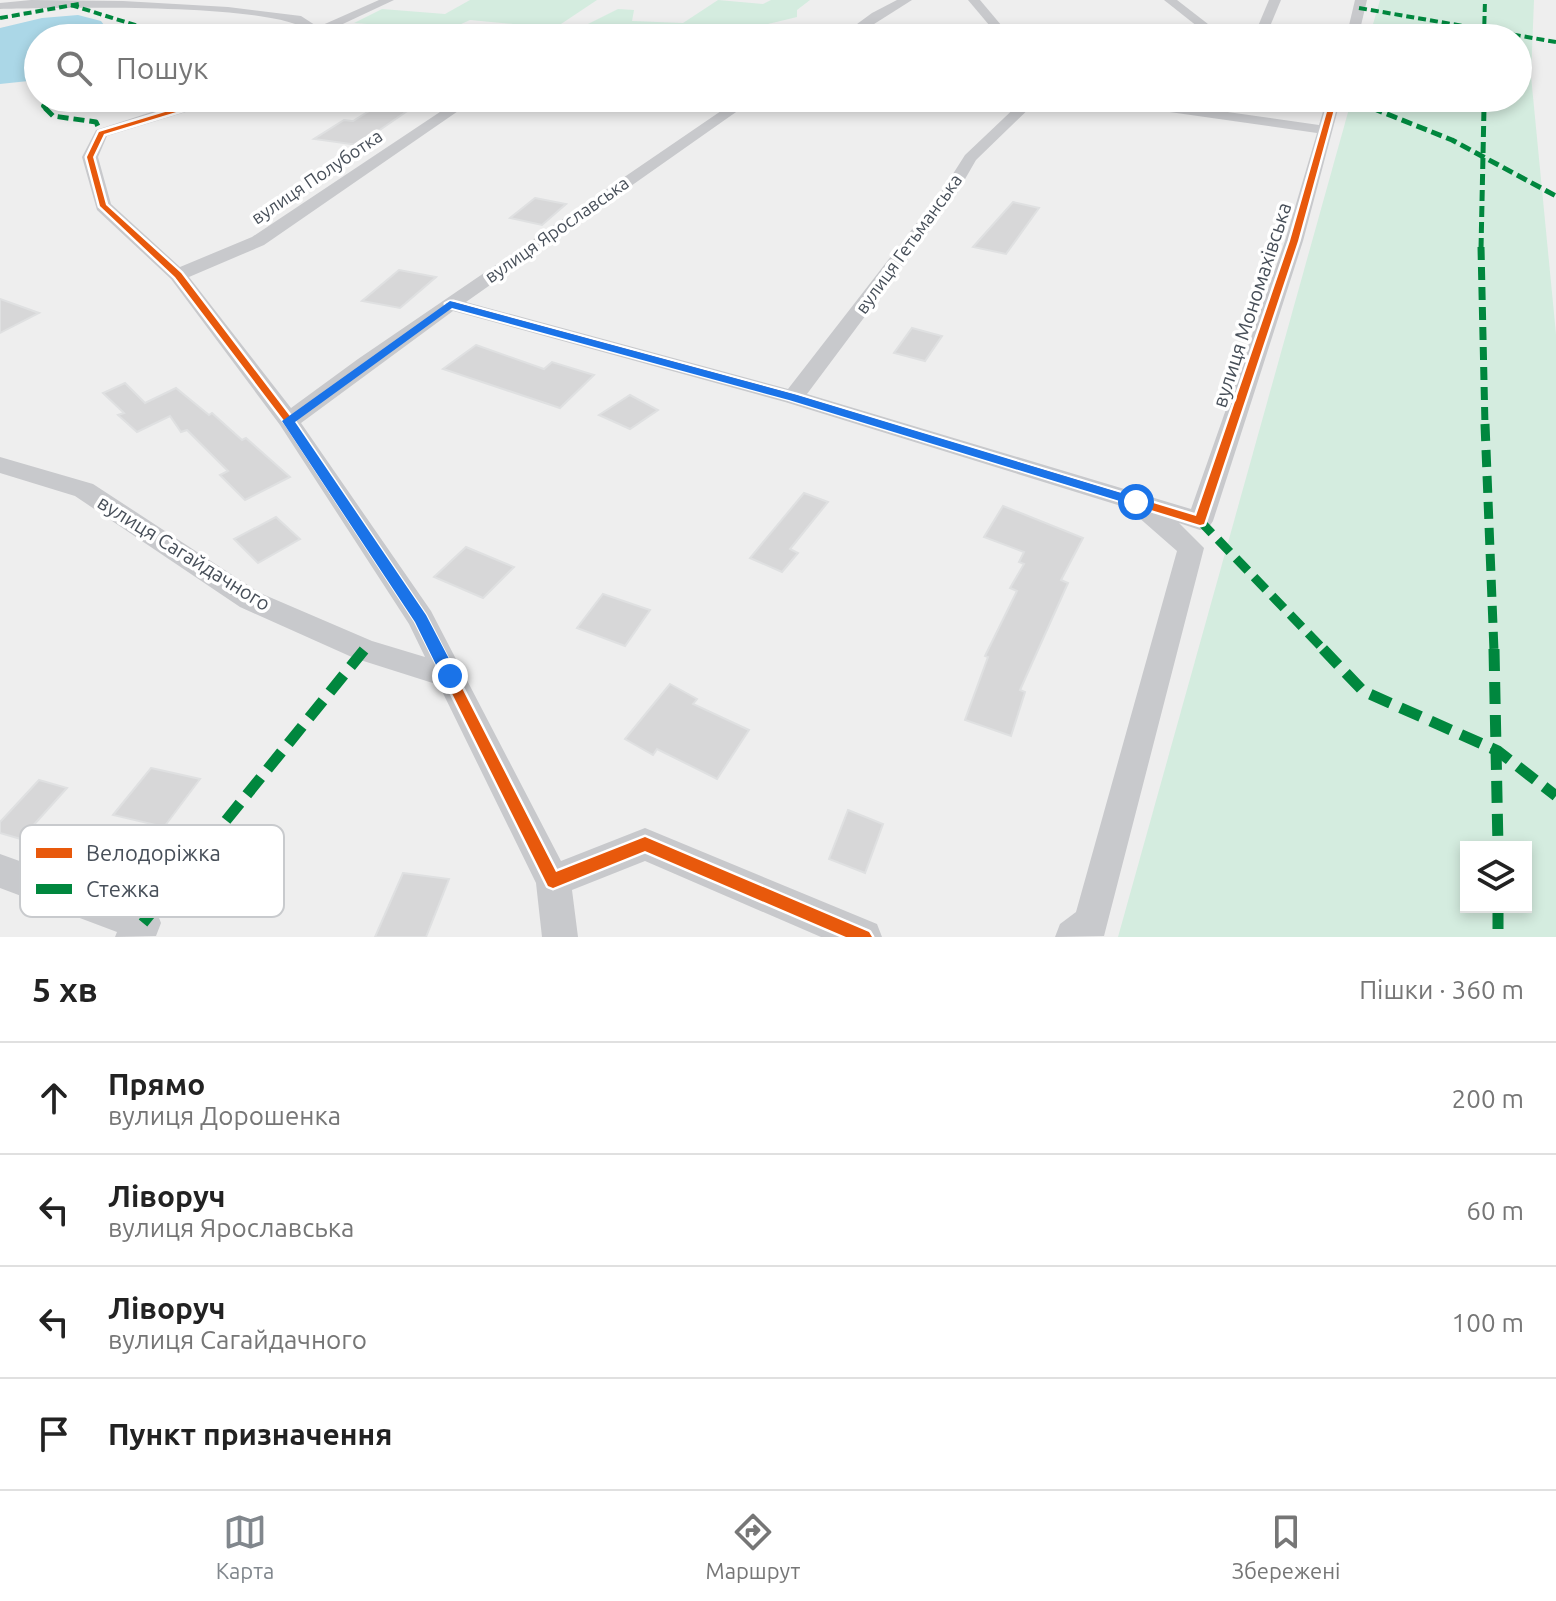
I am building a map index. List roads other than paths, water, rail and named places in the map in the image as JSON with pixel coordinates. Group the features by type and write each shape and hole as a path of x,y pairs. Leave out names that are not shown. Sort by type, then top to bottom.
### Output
{"street":[{"path":"228,10 259,0"},
{"path":"336,24 388,0"},
{"path":"863,24 906,0"},
{"path":"974,0 996,24"},
{"path":"1170,0 1202,24"},
{"path":"1265,24 1275,0"},
{"path":"1355,24 1361,0"},
{"path":"0,6 35,2 127,2 228,10 301,19 308,24"},
{"path":"171,112 101,133 90,157 103,206 178,275 289,421 421,619 553,881 560,937"},
{"name":"вулиця Полуботка","path":"178,275 258,241 449,112"},
{"name":"вулиця Ярославська","path":"289,421 450,304 729,112"},
{"name":"вулиця Гетьманська","path":"793,397 951,190 970,158 1018,112"},
{"path":"1197,112 1324,130"},
{"name":"вулиця Мономахівська","path":"1136,502 1200,521 1294,241 1330,112"},
{"path":"450,304 793,397 1136,502 1191,548 1137,740 1091,923 1073,937"},
{"name":"вулиця Сагайдачного","path":"0,465 84,490 250,600 364,650 450,676"},
{"path":"553,881 645,844 864,937"},
{"path":"0,871 20,880"},
{"path":"108,917 138,930"}],"water":[{"path":"78,15 103,24 24,24 24,81 0,84 0,28 42,18"}]}
